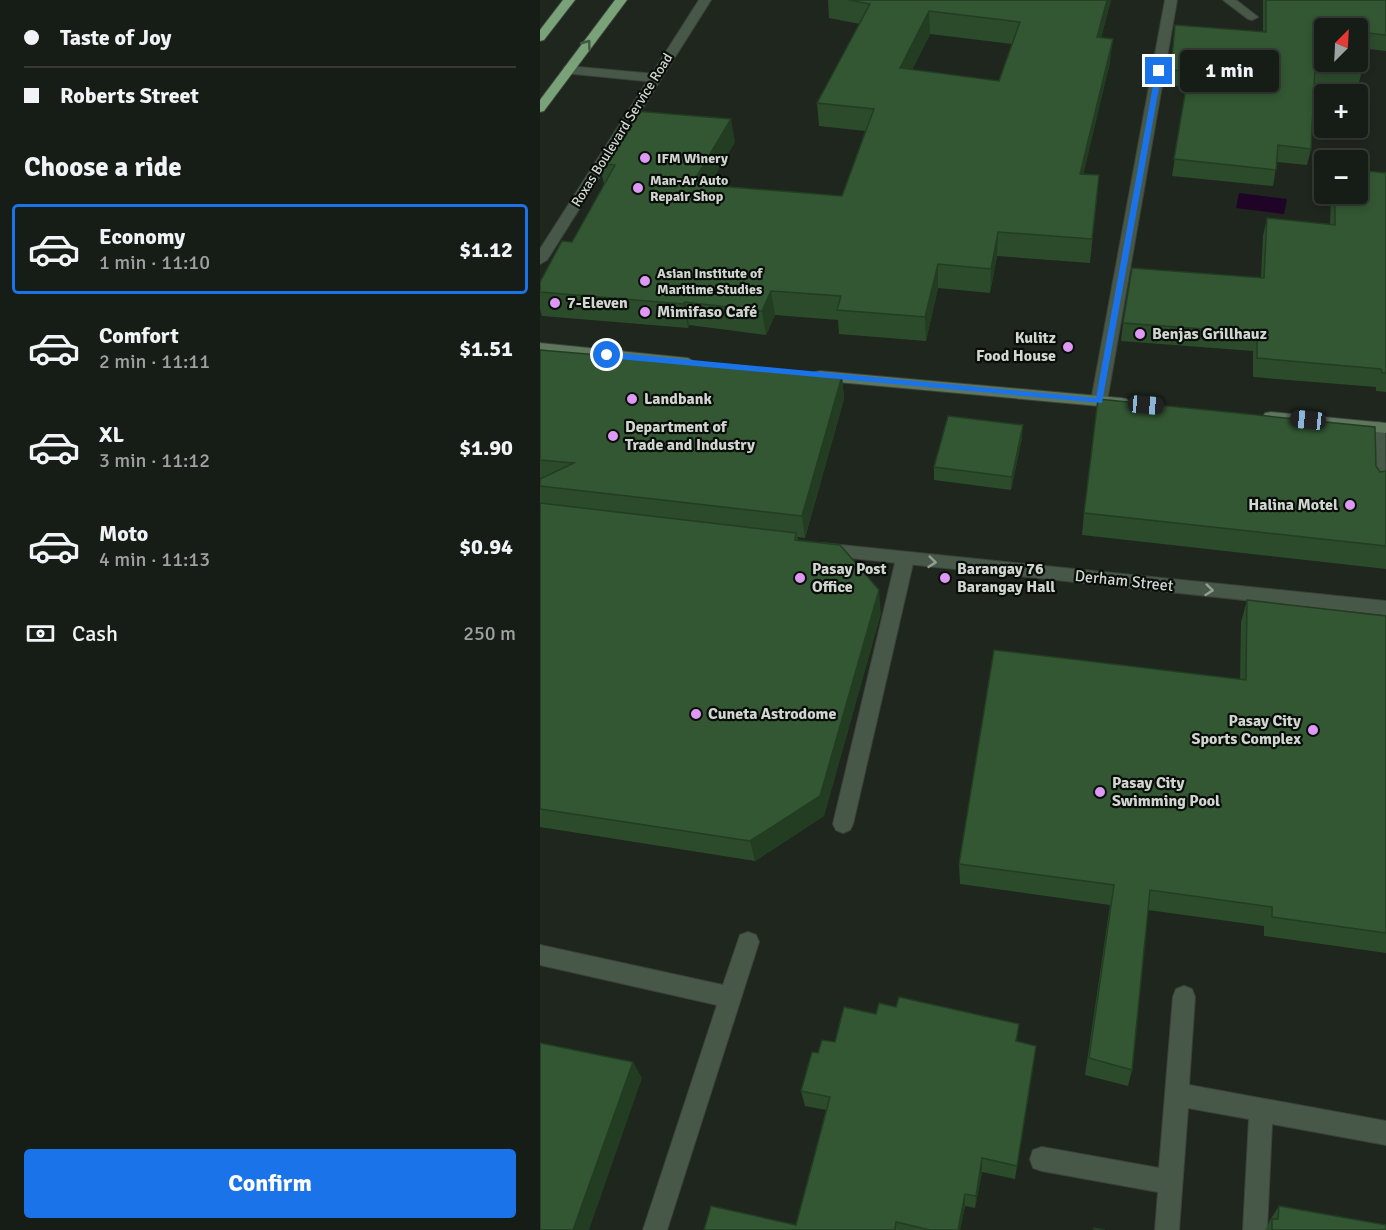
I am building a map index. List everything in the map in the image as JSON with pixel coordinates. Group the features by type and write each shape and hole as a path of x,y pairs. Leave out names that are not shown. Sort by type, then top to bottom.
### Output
{"highway":[{"path":"540,38 569,0"},
{"path":"540,108 621,0"}],"main road":[{"path":"540,348 700,364"},
{"path":"807,374 1134,404"},
{"path":"1250,415 1382,427"}],"street":[{"name":"Roxas Boulevard Service Road","path":"540,260 705,0"},
{"path":"1100,401 1171,0"},
{"path":"1228,0 1252,16"},
{"path":"568,70 655,78"},
{"path":"1378,489 1382,427"},
{"name":"Derham Street","path":"811,548 1386,608"},
{"path":"843,824 905,559"},
{"path":"655,1230 748,942"},
{"path":"540,955 730,996"},
{"path":"1167,1230 1184,997"},
{"path":"1177,1094 1386,1133"},
{"path":"1255,1230 1261,1110"},
{"path":"1042,1159 1171,1182"}],"shaded area":[{"path":"1239,193 1287,199 1284,214 1236,208"}],"building":[{"path":"849,0 1107,0 1097,37 1113,39 1080,174 1099,175 1092,239 998,232 991,269 938,264 925,317 837,310 841,296 771,291 762,311 685,302 683,304 540,292 540,282 562,241 572,242 615,165 599,163 635,111 731,119 692,184 842,196 874,109 817,103 870,4","holes":["929,11 1020,22 999,81 900,68"]},
{"path":"1266,0 1386,0 1386,35 1368,33 1368,18 1314,18 1315,72 1311,149 1278,145 1276,170 1174,159 1189,71 1171,70 1175,25 1266,32"},
{"path":"1368,171 1386,173 1386,373 1382,373 1381,369 1257,358 1257,333 1123,323 1132,268 1264,278 1267,218 1335,225 1335,204 1368,204"},
{"path":"540,350 842,376 802,516 540,486 540,479 574,463 540,460"},
{"path":"1098,399 1375,427 1376,466 1380,472 1386,471 1386,546 1084,513"},
{"path":"948,416 1023,425 1012,477 934,467"},
{"name":"Cuneta Astrodome","path":"540,503 796,533 795,540 840,545 879,590 820,796 750,841 540,809"},
{"path":"1247,600 1386,616 1386,933 1272,917 1272,907 1150,890 1132,1070 1089,1058 1114,885 959,864 994,650 1246,680"},
{"path":"899,997 1019,1024 1016,1041 1036,1046 1017,1166 982,1158 976,1196 965,1194 958,1230 930,1230 896,1222 895,1230 704,1230 711,1206 796,1225 830,1097 801,1091 812,1052 818,1053 822,1040 835,1042 844,1007 876,1014 879,1003 896,1007"},
{"path":"540,1043 633,1062 573,1230 540,1230"},
{"path":"1279,1206 1386,1225 1386,1230 1272,1230 1272,1219 1278,1219"}],"place":[{"name":"IFM Winery","path":"645,158"},
{"name":"Man-Ar Auto Repair Shop","path":"638,188"},
{"name":"Asian Institute of Maritime Studies","path":"645,281"},
{"name":"7-Eleven","path":"555,303"},
{"name":"Mimifaso Café","path":"645,312"},
{"name":"Benjas Grillhauz","path":"1140,334"},
{"name":"Kulitz Food House","path":"1068,347"},
{"name":"Landbank","path":"632,399"},
{"name":"Department of Trade and Industry","path":"613,436"},
{"name":"Halina Motel","path":"1350,505"},
{"name":"Pasay Post Office","path":"800,578"},
{"name":"Barangay 76 Barangay Hall","path":"945,578"},
{"name":"Cuneta Astrodome","path":"696,714"},
{"name":"Pasay City Sports Complex","path":"1313,730"},
{"name":"Pasay City Swimming Pool","path":"1100,792"}],"route":[{"path":"607,355 1100,401 1159,71"}]}
